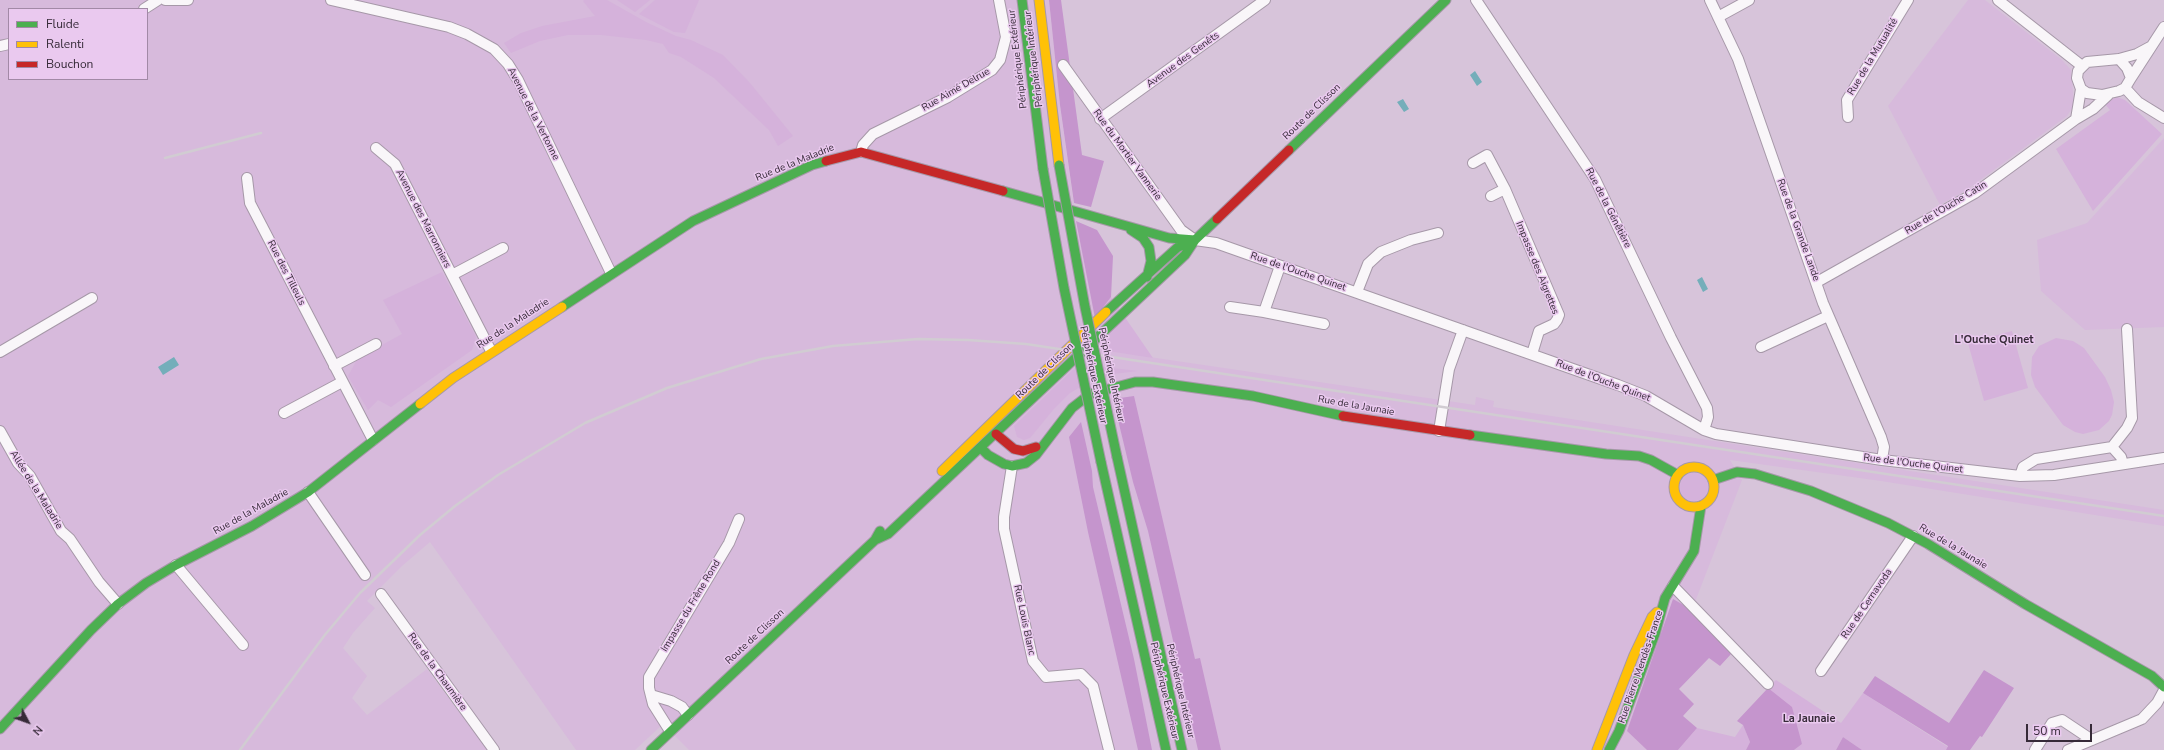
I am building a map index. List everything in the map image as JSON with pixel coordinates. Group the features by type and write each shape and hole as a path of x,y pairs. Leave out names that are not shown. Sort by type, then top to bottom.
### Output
{"main road":[{"name":"Périphérique Extérieur","path":"1022,0 1043,169 1064,288 1101,462 1166,750"},
{"name":"Périphérique Intérieur","path":"1039,0 1059,165 1085,307 1182,750"},
{"name":"Route de Clisson","path":"651,750 876,540 888,534 996,434 1185,255 1195,240 1434,4 1446,0"},
{"name":"Rue de la Maladrie","path":"0,729 91,630 118,604 146,583 176,565 252,526 308,492 453,378 491,351 693,221 812,165 848,154 861,152 902,161 1176,240 1195,240"},
{"name":"Rue de la Maladrie","path":"1118,224 1139,234 1149,247 1151,261 1147,277"},
{"name":"Route de Clisson","path":"876,540 883,527 1047,368 1178,247 1195,240"},
{"name":"Route de Clisson","path":"981,448 981,443 986,436 1046,377 1047,368"},
{"name":"Rue de la Jaunaie","path":"1012,466 1029,461 1072,408 1090,394 1135,382 1153,382 1253,396 1345,416 1439,431 1606,454 1639,456 1651,460 1678,475"},
{"name":"Route de Clisson","path":"972,442 986,436 996,434"},
{"name":"Rue de la Jaunaie","path":"996,434 1014,449 1023,451 1036,447 1048,439"},
{"name":"Rue de la Jaunaie","path":"1012,466 1020,456 1029,456 1036,447"},
{"path":"981,448 999,462 1012,466"},
{"path":"1695,467 1708,472 1714,480 1714,494 1701,506 1688,506 1678,499 1674,487 1678,475 1685,469 1695,467"},
{"name":"Rue de la Jaunaie","path":"1714,480 1737,472 1764,476 1811,491 1888,523 1913,536 2025,604 2152,676 2164,688"},
{"name":"Rue Pierre Mendès-France","path":"1597,750 1649,623 1663,604 1694,550 1701,506"},
{"name":"Rue Pierre Mendès-France","path":"1609,750 1619,731 1655,634 1663,604"}],"street":[{"path":"146,8 158,0"},
{"path":"165,0 188,0"},
{"name":"Avenue de la Vertonne","path":"331,0 351,2 449,27 481,41 500,54 518,80 611,273"},
{"name":"Rue Aimé Delrue","path":"861,152 863,145 874,134 948,97 992,70 1000,60 1006,37 999,0"},
{"name":"Avenue des Genêts","path":"1100,119 1265,0"},
{"name":"Rue de la Génêtière","path":"1476,0 1595,179 1671,338 1707,408 1708,417 1704,430"},
{"name":"Rue de la Grande Lande","path":"1710,0 1738,59 1828,316 1881,437 1884,447 1882,460"},
{"path":"1718,17 1749,0"},
{"name":"Rue de la Mutualité","path":"1848,117 1847,100 1908,0"},
{"path":"1998,0 2082,66"},
{"path":"2081,89 2093,94 2108,95 2125,88 2164,27"},
{"path":"2076,119 2081,89 2077,78 2082,66 2087,62 2094,60 2119,59 2137,54 2150,47"},
{"path":"2119,59 2127,68 2131,78"},
{"name":"Rue du Mortier Vannerie","path":"1063,65 1100,119 1181,230 1195,240"},
{"path":"2125,88 2138,102 2164,118"},
{"name":"Rue de l'Ouche Catin","path":"1817,282 1975,193 2076,119 2093,109 2108,95"},
{"name":"Avenue des Marronniers","path":"376,148 395,164 491,351"},
{"path":"1473,163 1487,155 1505,189 1491,196"},
{"name":"Rue des Tilleuls","path":"247,178 250,203 373,440"},
{"name":"Impasse des Aigrettes","path":"1505,189 1559,315 1558,320 1554,324 1539,331 1532,354"},
{"path":"1357,292 1368,264 1381,252 1412,240 1438,233"},
{"name":"Rue de l'Ouche Quinet","path":"1195,240 1216,243 1532,354 1646,396 1704,430 1732,438 1882,460 2020,476 2054,475 2164,458"},
{"name":"Avenue des Marronniers","path":"452,275 503,248"},
{"path":"1264,312 1280,266"},
{"path":"0,352 92,298"},
{"path":"1230,307 1324,324"},
{"path":"1761,347 1828,316"},
{"path":"2020,476 2023,467 2036,459 2112,446 2127,428 2132,418 2127,329"},
{"path":"1439,431 1449,369 1463,330"},
{"path":"334,366 376,344"},
{"path":"284,413 342,382"},
{"name":"Allée de la Maladrie","path":"0,431 18,463 30,476 61,531 70,539 99,582 118,604"},
{"path":"2112,446 2121,457 2123,464"},
{"name":"Rue Louis Blanc","path":"1012,466 1004,517 1004,529 1033,661 1046,677 1081,674 1093,686 1109,750"},
{"path":"308,492 365,575"},
{"name":"Impasse du Frêne Rond","path":"670,731 653,704 648,682 652,671 729,543 739,519"},
{"name":"Rue de Cernavoda","path":"1821,671 1913,536"},
{"path":"176,565 243,645"},
{"path":"1673,586 1768,684"},
{"name":"Rue de la Chaumière","path":"381,594 494,750"},
{"path":"2068,750 2142,719 2157,703 2164,688"},
{"name":"Rue Pierre Mendès-France","path":"1619,731 1621,690"},
{"path":"651,695 671,701 682,707 688,714"},
{"path":"2035,750 2052,723 2062,720 2092,740"}],"shaded area":[{"path":"0,0 1049,0 1060,105 1076,221 1102,350 1475,405 1476,397 1494,401 1493,407 2164,510 2164,526 1881,481 1730,460 1742,480 1695,602 1689,608 1674,600 1627,731 1647,750 689,750 663,724 635,750 576,750 430,542 402,566 367,601 375,608 353,633 343,648 367,676 352,698 367,715 427,669 487,750 0,750"},
{"path":"607,0 646,22 723,55 750,83 793,136 778,146 769,130 714,78 681,57 669,53 663,44 646,40 601,35 568,35 540,41 511,53 504,43 521,33 542,26 595,16 583,1"},
{"path":"617,0 650,0 635,12"},
{"path":"655,0 699,0 685,33 674,32 639,14"},
{"path":"1049,0 1061,0 1082,155 1104,161 1091,207 1074,203 1060,105"},
{"path":"1968,0 1985,0 2062,60 2071,70 2074,105 2067,116 1968,189 1940,205 1888,106"},
{"path":"2117,97 2125,100 2162,134 2093,211 2056,149 2110,110 2104,103"},
{"path":"2164,138 2164,327 2085,330 2041,291 2037,240 2087,223"},
{"path":"1076,221 1097,230 1113,256 1111,297 1095,318"},
{"path":"442,272 476,337 472,350 391,407 378,400 368,410 348,376 358,358 402,334 383,300"},
{"path":"1111,297 1153,358 1101,350 1095,318"},
{"path":"2012,331 2028,388 1984,401 1968,343"},
{"path":"2056,338 2073,341 2084,348 2105,377 2111,390 2114,402 2112,415 2109,421 2099,430 2083,434 2075,432 2063,425 2035,387 2031,375 2032,357 2039,346"},
{"path":"1079,364 1138,371 1114,374 1087,383 1070,393 1053,410 1030,438 1024,440 1017,437 1014,426"},
{"path":"1134,396 1195,659 1200,658 1221,750 1198,750 1148,531 1133,482 1113,399"},
{"path":"1081,422 1092,471 1093,487 1134,659 1152,750 1138,750 1088,532 1069,437"},
{"path":"1694,473 1704,477 1708,487 1704,497 1694,501 1684,497 1680,487 1684,477"},
{"path":"1673,599 1689,608 1732,653 1720,666 1709,658 1679,689 1694,704 1683,716 1697,728 1678,750 1647,750 1627,731"},
{"path":"1984,670 2014,688 1982,737 1980,736 1970,750 1946,750 1948,746 1863,693 1875,676 1949,723"},
{"path":"1776,680 1841,723 1863,693 1948,747 1946,750 1862,750 1843,737 1836,750 1794,750 1802,744 1768,688"},
{"path":"1768,688 1792,707 1802,744 1794,750 1746,750 1750,742 1743,725 1737,721"},
{"path":"1743,725 1750,742 1746,750 1678,750 1697,728 1735,737"},
{"path":"1843,737 1862,750 1836,750"}],"water":[{"path":"1475,71 1482,82 1477,86 1470,75"},
{"path":"1403,99 1409,109 1404,112 1397,102"},
{"path":"1702,277 1708,289 1703,292 1697,280"},
{"path":"174,357 179,365 163,375 158,367"}],"railway":[{"path":"165,158 261,133"},
{"path":"240,750 324,636 360,593 420,535 455,506 498,475 585,423 667,388 761,359 833,346 918,339 968,340 1026,344 2164,516"}],"traffic: fast":[{"path":"1022,0 1043,169"},
{"path":"1289,150 1446,0"},
{"path":"562,307 693,221 812,165 826,161"},
{"path":"1059,165 1085,307 1117,457"},
{"path":"1043,169 1064,288 1101,462"},
{"path":"1003,191 1169,238 1195,240"},
{"path":"875,540 888,534 1185,255 1195,240 1217,219"},
{"path":"1131,230 1143,238 1149,247 1151,261 1147,277"},
{"path":"1106,312 1178,247 1193,241"},
{"path":"981,448 988,455 1004,464 1012,466 1026,463 1036,455 1072,408 1090,394 1135,382 1153,382 1253,396 1343,416"},
{"path":"0,729 91,630 118,604 146,583 176,565 252,526 308,492 420,404"},
{"path":"1470,435 1606,454 1639,456 1651,460 1678,475"},
{"path":"1117,457 1182,750"},
{"path":"1101,462 1166,750"},
{"path":"1713,480 1737,472 1755,474 1811,491 1888,523 1928,544 2025,604 2152,676 2164,687"},
{"path":"1609,750 1619,731 1655,634 1665,598 1694,551 1701,506"},
{"path":"651,750 875,540 880,531"}],"traffic: slow":[{"path":"1039,0 1059,165"},
{"path":"420,404 453,378 562,307"},
{"path":"942,471 1106,312"},
{"path":"1698,467 1705,470 1711,476 1714,487 1713,495 1705,504 1698,507 1690,507 1683,504 1675,495 1674,483 1677,476 1686,468 1698,467"},
{"path":"1597,750 1634,655 1652,617 1657,612"}],"traffic: jam":[{"path":"1217,219 1289,150"},
{"path":"826,161 861,152 1003,191"},
{"path":"1343,416 1470,435"},
{"path":"996,434 1014,449 1023,451 1036,447"}],"district":[{"name":"L'Ouche Quinet","path":"1994,340"},
{"name":"La Jaunaie","path":"1809,719"}]}
